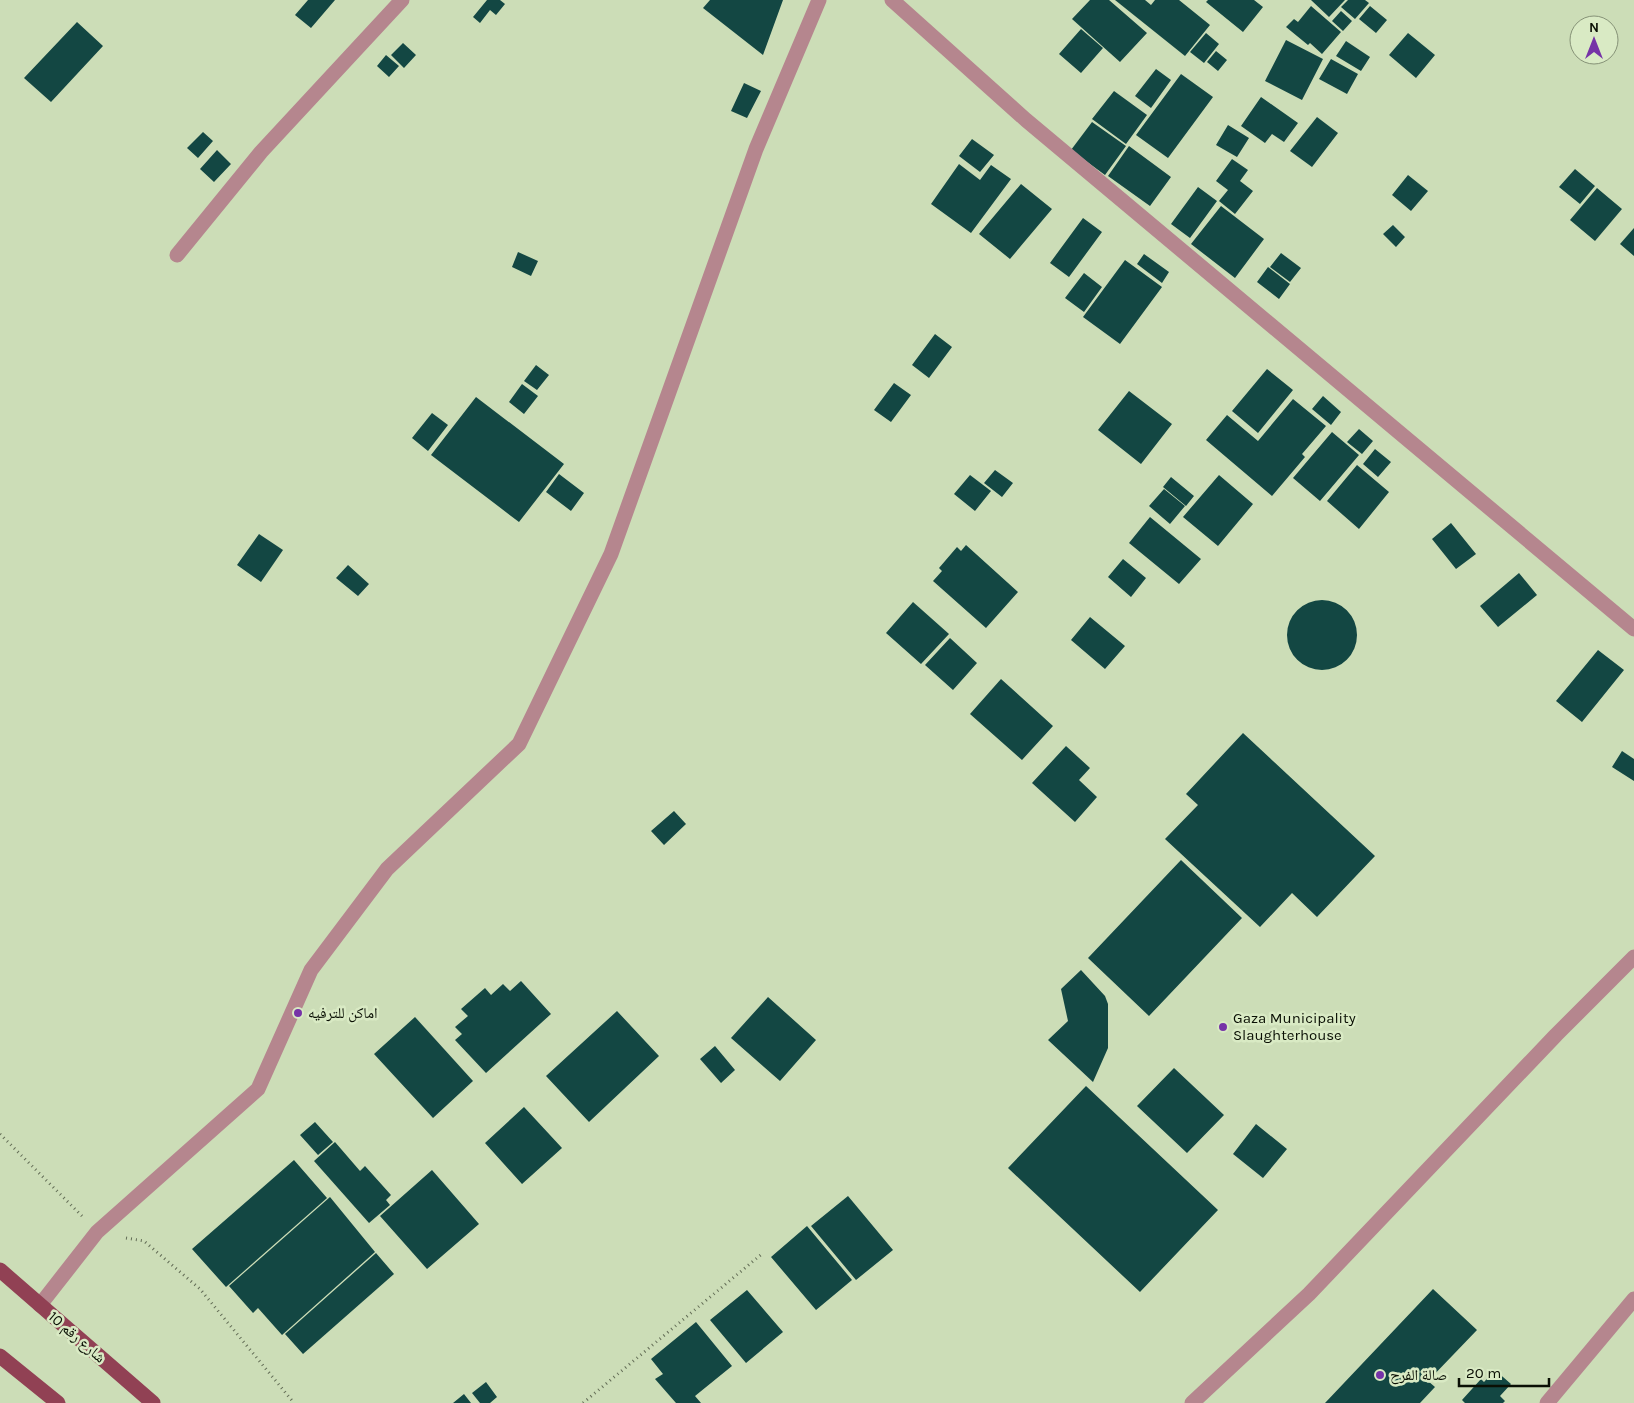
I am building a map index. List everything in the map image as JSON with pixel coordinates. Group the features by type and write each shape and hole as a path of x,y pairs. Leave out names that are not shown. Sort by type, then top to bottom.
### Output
{"main road":[{"name":"شارع رقم 10","path":"0,1270 153,1403"},
{"path":"0,1356 58,1403"}],"street":[{"path":"177,255 261,152 402,0"},
{"path":"40,1305 97,1232 258,1089 311,970 387,869 519,744 611,554 756,149 819,0"},
{"path":"892,0 1026,120 1634,629"},
{"path":"1192,1403 1309,1294 1634,956"},
{"path":"1551,1402 1634,1299"}],"path":[{"path":"0,1134 97,1232 144,1241 200,1289 294,1403"},
{"path":"583,1403 763,1253"}],"building":[{"path":"308,0 335,0 311,28 295,15"},
{"path":"487,0 500,0 505,4 496,15 490,10 480,23 473,17"},
{"path":"710,0 783,0 763,55 703,8"},
{"path":"1090,0 1109,0 1147,33 1120,62 1072,19"},
{"path":"1115,0 1145,0 1151,5 1155,0 1179,0 1210,25 1185,56"},
{"path":"1208,0 1254,0 1263,7 1243,32 1206,2"},
{"path":"1311,0 1345,0 1329,17"},
{"path":"1348,0 1365,0 1369,3 1355,19 1341,7"},
{"path":"1311,6 1341,32 1322,54 1310,43 1308,45 1286,27 1294,19 1298,22"},
{"path":"1370,6 1387,20 1376,33 1359,19"},
{"path":"1341,11 1352,21 1343,31 1332,21"},
{"path":"77,22 103,46 51,102 24,78"},
{"path":"1081,29 1103,48 1081,73 1059,54"},
{"path":"1206,33 1219,44 1204,63 1190,52"},
{"path":"1408,33 1435,55 1416,78 1389,55"},
{"path":"1286,40 1323,59 1302,100 1265,81"},
{"path":"1346,41 1370,57 1361,71 1336,56"},
{"path":"403,43 416,55 404,68 391,55"},
{"path":"1216,51 1227,60 1218,71 1207,62"},
{"path":"386,55 399,66 389,77 377,66"},
{"path":"1331,59 1358,74 1347,94 1319,79"},
{"path":"1156,69 1171,80 1151,108 1135,96"},
{"path":"1181,74 1213,97 1168,158 1136,135"},
{"path":"744,83 761,91 747,118 731,111"},
{"path":"1114,91 1147,115 1126,144 1092,119"},
{"path":"1261,97 1298,123 1284,142 1272,134 1265,143 1241,126"},
{"path":"1317,117 1338,133 1312,167 1290,151"},
{"path":"1092,122 1126,146 1105,175 1071,150"},
{"path":"1228,125 1249,138 1237,157 1216,145"},
{"path":"203,132 213,141 198,158 187,148"},
{"path":"972,139 994,155 980,172 959,156"},
{"path":"1129,146 1171,177 1150,206 1108,176"},
{"path":"217,150 231,164 214,182 200,169"},
{"path":"1232,159 1248,170 1240,181 1253,191 1235,214 1219,201 1228,190 1216,181"},
{"path":"959,164 980,180 991,165 1011,179 971,233 931,204"},
{"path":"1575,169 1595,186 1580,204 1559,187"},
{"path":"1408,175 1428,191 1411,211 1392,195"},
{"path":"1021,184 1052,209 1010,259 979,234"},
{"path":"1198,187 1217,201 1190,238 1171,224"},
{"path":"1597,188 1622,209 1595,241 1570,220"},
{"path":"1221,206 1264,239 1235,278 1191,244"},
{"path":"1083,218 1102,232 1069,277 1050,263"},
{"path":"1393,225 1405,237 1396,247 1383,234"},
{"path":"1634,228 1634,256 1620,244"},
{"path":"518,252 538,261 531,276 512,267"},
{"path":"1281,253 1301,268 1290,282 1270,267"},
{"path":"1144,254 1169,272 1162,283 1137,264"},
{"path":"1125,260 1162,287 1120,344 1083,317"},
{"path":"1268,267 1290,284 1279,299 1257,282"},
{"path":"1084,273 1102,287 1084,312 1065,298"},
{"path":"935,334 952,347 929,378 912,365"},
{"path":"536,365 549,375 537,390 524,381"},
{"path":"1267,369 1293,390 1258,433 1232,411"},
{"path":"894,383 911,395 891,422 874,410"},
{"path":"522,384 538,396 524,414 509,402"},
{"path":"1129,391 1172,424 1141,464 1098,430"},
{"path":"1323,396 1341,412 1331,425 1312,409"},
{"path":"476,397 564,464 519,522 431,455"},
{"path":"1293,399 1326,426 1302,454 1305,457 1272,496 1206,440 1227,415 1258,441"},
{"path":"432,413 448,425 428,451 412,438"},
{"path":"1359,429 1373,441 1362,454 1347,442"},
{"path":"1332,432 1359,455 1320,501 1293,478"},
{"path":"1375,449 1391,462 1378,477 1363,464"},
{"path":"1357,465 1389,492 1359,529 1327,501"},
{"path":"995,470 1013,483 1002,497 984,483"},
{"path":"559,474 584,493 571,511 546,492"},
{"path":"970,475 991,491 975,511 954,494"},
{"path":"1219,475 1253,504 1218,546 1183,517"},
{"path":"1171,477 1194,496 1186,506 1163,487"},
{"path":"1164,489 1185,506 1170,524 1149,506"},
{"path":"1150,517 1201,559 1179,584 1129,543"},
{"path":"1451,523 1476,554 1456,569 1432,539"},
{"path":"259,534 283,550 261,582 237,565"},
{"path":"966,545 1018,592 986,628 933,581 942,571 939,568 957,547 961,551"},
{"path":"1123,559 1146,578 1131,597 1108,577"},
{"path":"348,565 369,584 358,596 336,578"},
{"path":"1519,573 1537,595 1498,627 1480,606"},
{"path":"1329,600 1342,606 1351,615 1355,621 1357,635 1355,649 1347,660 1336,668 1315,670 1308,668 1297,660 1289,649 1287,628 1289,621 1297,610 1308,602"},
{"path":"913,602 949,634 921,664 886,633"},
{"path":"1090,617 1125,646 1105,669 1071,640"},
{"path":"950,638 977,663 953,690 925,665"},
{"path":"1598,650 1624,670 1582,722 1556,701"},
{"path":"1001,679 1053,726 1022,760 970,714"},
{"path":"1243,733 1375,856 1317,917 1292,893 1260,927 1165,839 1198,805 1186,794"},
{"path":"1066,746 1090,768 1079,780 1097,797 1075,822 1032,783"},
{"path":"1622,751 1634,759 1634,781 1612,767"},
{"path":"674,811 686,824 664,845 651,831"},
{"path":"1181,860 1242,918 1149,1016 1088,958"},
{"path":"1081,970 1105,996 1108,1004 1108,1048 1093,1082 1048,1040 1068,1021 1061,989"},
{"path":"521,981 551,1014 486,1073 455,1040 462,1034 455,1027 468,1016 461,1009 485,988 491,995 503,984 510,991"},
{"path":"768,997 816,1040 780,1081 731,1038"},
{"path":"617,1011 659,1056 589,1122 546,1076"},
{"path":"415,1017 473,1081 433,1118 374,1054"},
{"path":"715,1046 735,1070 721,1083 700,1059"},
{"path":"1174,1068 1224,1115 1187,1153 1137,1106"},
{"path":"1086,1086 1218,1210 1140,1292 1008,1168"},
{"path":"524,1107 562,1148 522,1184 485,1143"},
{"path":"315,1122 333,1142 318,1155 300,1135"},
{"path":"1256,1124 1287,1149 1263,1178 1233,1154"},
{"path":"335,1142 360,1171 365,1166 391,1195 386,1200 390,1205 369,1223 314,1161"},
{"path":"294,1160 327,1198 226,1287 192,1249"},
{"path":"432,1170 479,1224 427,1269 380,1216"},
{"path":"848,1196 893,1250 856,1280 811,1226"},
{"path":"330,1197 375,1252 282,1335 258,1308 253,1313 229,1286"},
{"path":"807,1226 852,1280 816,1310 771,1257"},
{"path":"376,1253 394,1274 303,1354 285,1334"},
{"path":"1433,1289 1477,1330 1428,1381 1435,1387 1420,1403 1325,1403"},
{"path":"747,1290 783,1332 746,1363 710,1320"},
{"path":"696,1322 732,1366 695,1396 701,1403 676,1403 655,1379 663,1374 651,1359"},
{"path":"1495,1370 1511,1384 1500,1396 1505,1401 1503,1403 1465,1403 1462,1400 1481,1379 1484,1382"},
{"path":"486,1382 497,1397 490,1403 480,1403 472,1393"},
{"path":"464,1394 471,1403 453,1403"}],"place":[{"name":"اماكن للترفيه","path":"298,1013"},
{"name":"Gaza Municipality Slaughterhouse","path":"1223,1027"},
{"name":"صالة الفرح","path":"1380,1375"}]}
